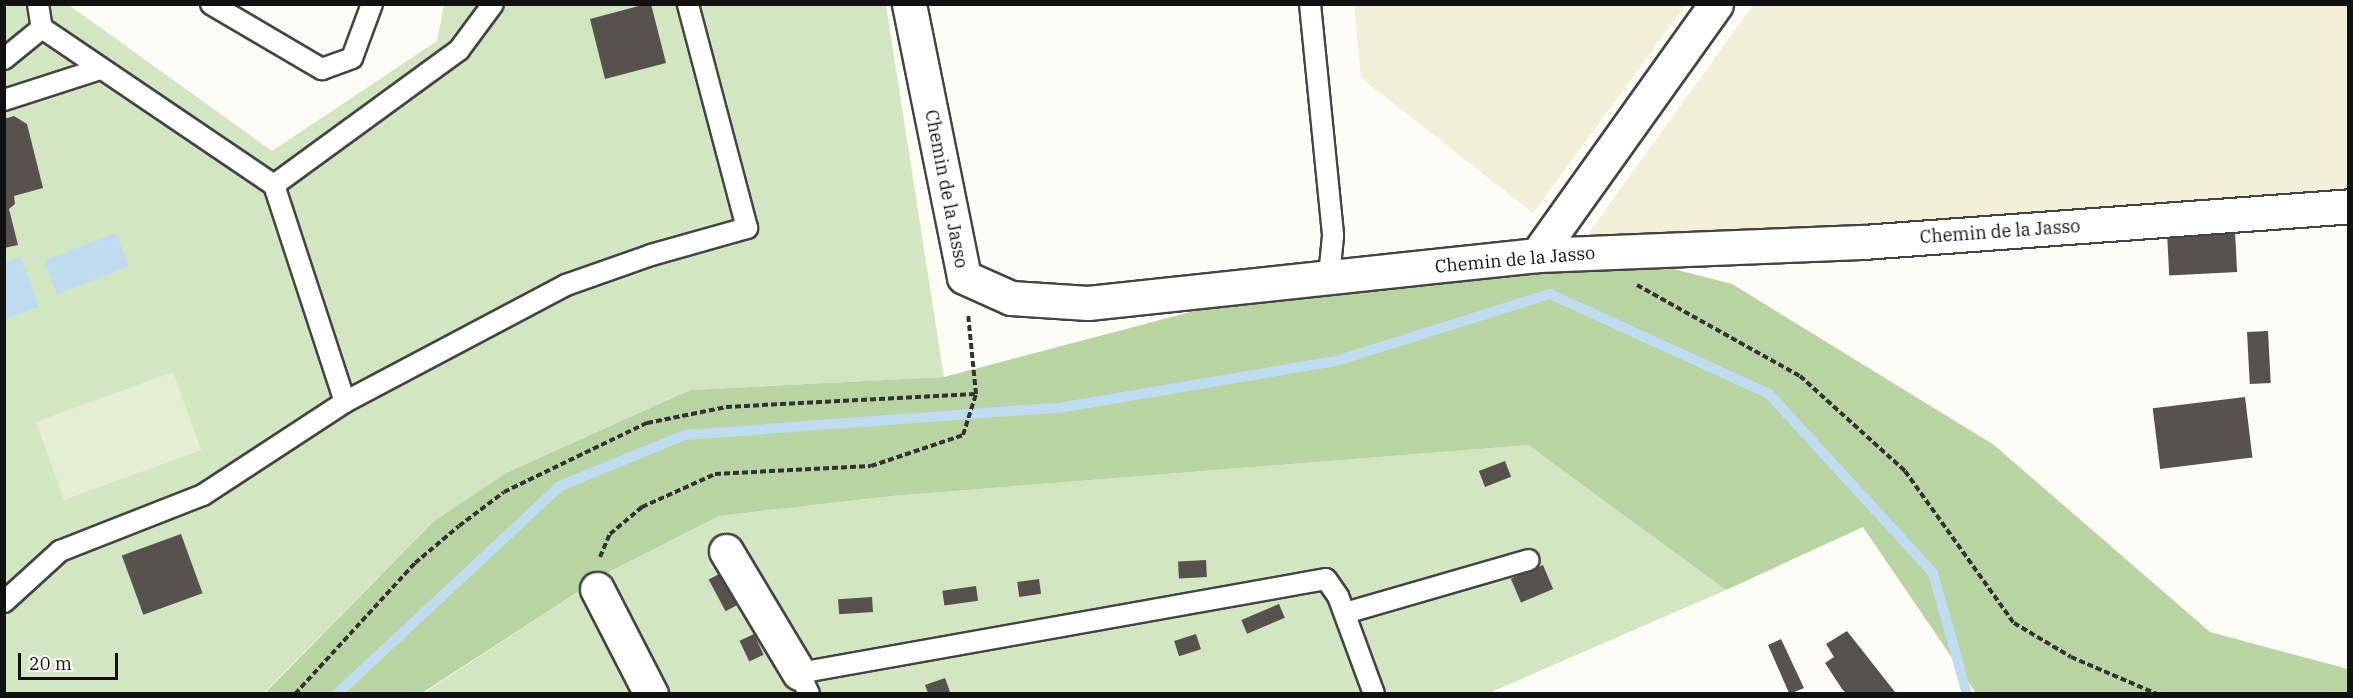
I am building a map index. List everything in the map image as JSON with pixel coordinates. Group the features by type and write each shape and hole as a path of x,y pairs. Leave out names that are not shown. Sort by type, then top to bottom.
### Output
{"street":[{"name":"Chemin de la Jasso","path":"909,4 964,277 1011,298 1088,303 1537,255 1863,242 2349,206"},
{"path":"1537,255 1716,4"},
{"path":"726,551 804,683"},
{"path":"597,576 651,693"}],"lane":[{"path":"38,4 42,28 274,185 345,402"},
{"path":"211,4 322,69 352,58 372,4"},
{"path":"274,185 459,50 493,4"},
{"path":"4,602 60,551 203,495 345,402 566,285 651,255 747,228 688,4"},
{"path":"1310,4 1333,236 1329,277"},
{"path":"4,59 42,28"},
{"path":"4,100 100,69"},
{"path":"1345,613 1529,560"},
{"path":"804,683 1326,579 1338,596 1374,693"}],"path":[{"path":"597,576 610,534 642,507 715,474 871,465 963,435 976,394 964,277"},
{"path":"1626,279 1800,376 1905,471 2014,623 2072,657 2157,693"},
{"path":"295,693 331,657 415,563 504,492 647,423 726,408 976,394"}],"green space":[{"path":"1354,4 1686,5 1533,213 1361,78"},
{"path":"4,5 69,5 272,151 437,41 444,5 886,5 944,377 690,390 506,473 434,521 264,693 5,693"},
{"path":"1753,5 2348,5 2348,194 1580,245"},
{"path":"1580,245 1732,284 1994,445 2210,632 2348,669 2348,693 1976,693 1863,527 1726,590 1528,445 892,496 719,516 607,573 422,693 264,694 434,521 506,473 690,390 944,377 1338,273"},
{"path":"173,372 201,450 64,500 36,422"},
{"path":"1528,445 1726,590 1489,693 422,694 607,573 719,516 892,496"}],"water":[{"path":"116,233 129,267 57,294 44,261"},
{"path":"21,257 39,307 5,319 5,263"}],"building":[{"path":"651,4 666,63 605,79 590,19"},
{"path":"14,116 27,124 43,188 14,196 15,204 9,209 18,245 4,248 4,119"},
{"path":"2235,231 2237,272 2169,276 2167,235"},
{"path":"2268,331 2271,383 2250,384 2247,332"},
{"path":"2245,397 2252,458 2160,469 2153,408"},
{"path":"1505,461 1511,477 1485,487 1479,471"},
{"path":"181,534 203,593 143,615 122,556"},
{"path":"1206,560 1207,577 1179,578 1178,561"},
{"path":"1543,565 1553,589 1521,603 1511,579"},
{"path":"721,573 738,605 726,611 709,580"},
{"path":"1039,579 1041,594 1019,597 1017,582"},
{"path":"976,586 978,601 944,606 942,591"},
{"path":"872,597 873,612 839,614 838,599"},
{"path":"1279,604 1285,618 1247,634 1241,620"},
{"path":"1847,631 1895,692 1846,693 1842,689 1825,663 1834,657 1826,644"},
{"path":"754,634 764,655 749,662 739,641"},
{"path":"1196,634 1201,649 1179,656 1174,641"},
{"path":"1781,639 1804,688 1792,693 1789,693 1768,645"},
{"path":"945,678 950,692 928,693 925,685"}],"waterway":[{"path":"337,694 560,486 685,435 1064,407 1336,361 1550,294 1769,394 1933,573 1967,694"}]}
